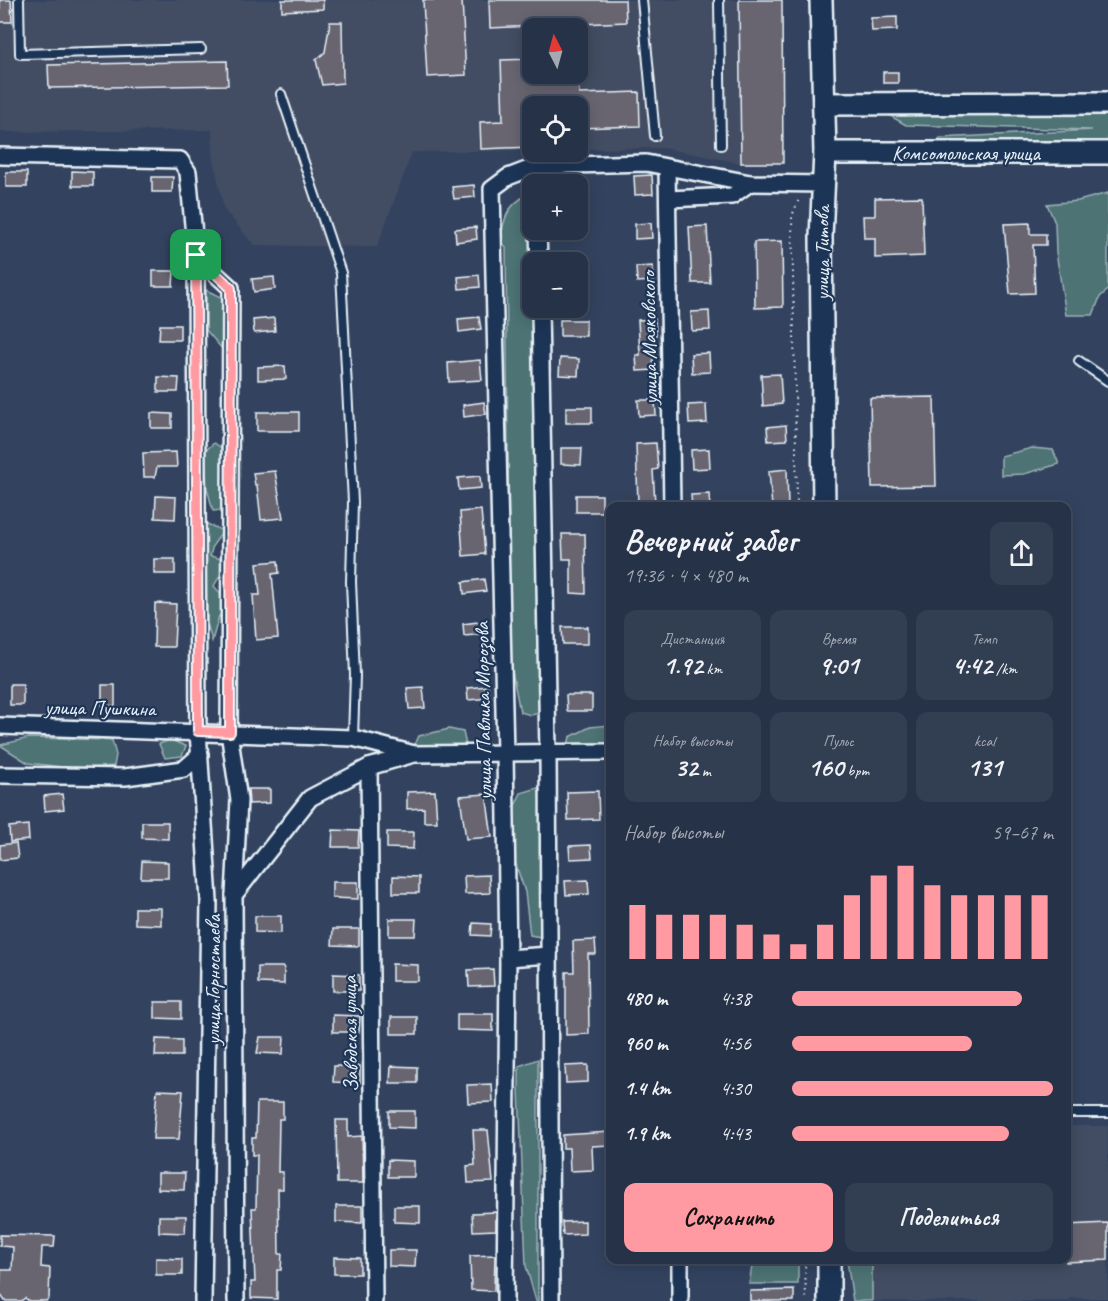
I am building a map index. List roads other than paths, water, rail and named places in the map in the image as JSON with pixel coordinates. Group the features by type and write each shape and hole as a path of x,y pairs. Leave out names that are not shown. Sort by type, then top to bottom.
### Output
{"street":[{"name":"улица Титова","path":"821,0 825,153 814,184 824,502"},
{"path":"824,104 1108,103"},
{"name":"Комсомольская улица","path":"825,153 1108,153"},
{"name":"улица Горностаева","path":"0,156 180,160 188,172 196,255 198,731 209,901 203,1301"},
{"path":"537,174 537,166 646,163 750,183 814,184"},
{"name":"улица Павлика Морозова","path":"505,1301 508,958 506,753 492,189 508,177 537,166"},
{"name":"улица Маяковского","path":"667,168 672,502"},
{"path":"668,199 732,196 750,183"},
{"path":"196,255 231,288 230,732 239,800 234,895"},
{"path":"540,318 548,752 551,1301"},
{"name":"улица Пушкина","path":"0,726 230,732 353,738 414,754"},
{"path":"414,754 606,752"},
{"name":"улица Горностаева","path":"236,1301 234,895 310,798 369,767 414,754"},
{"path":"0,775 125,777 184,770 200,755"},
{"name":"Заводская улица","path":"369,767 374,1301"},
{"path":"508,958 549,955"},
{"path":"680,1264 680,1301"},
{"path":"829,1264 829,1301"}],"lane":[{"path":"19,0 20,54 201,49"},
{"path":"642,0 655,136"},
{"path":"719,0 721,145"},
{"path":"281,94 341,273 353,502 353,738"},
{"path":"1079,361 1108,381"},
{"path":"1071,1113 1108,1113"}]}
